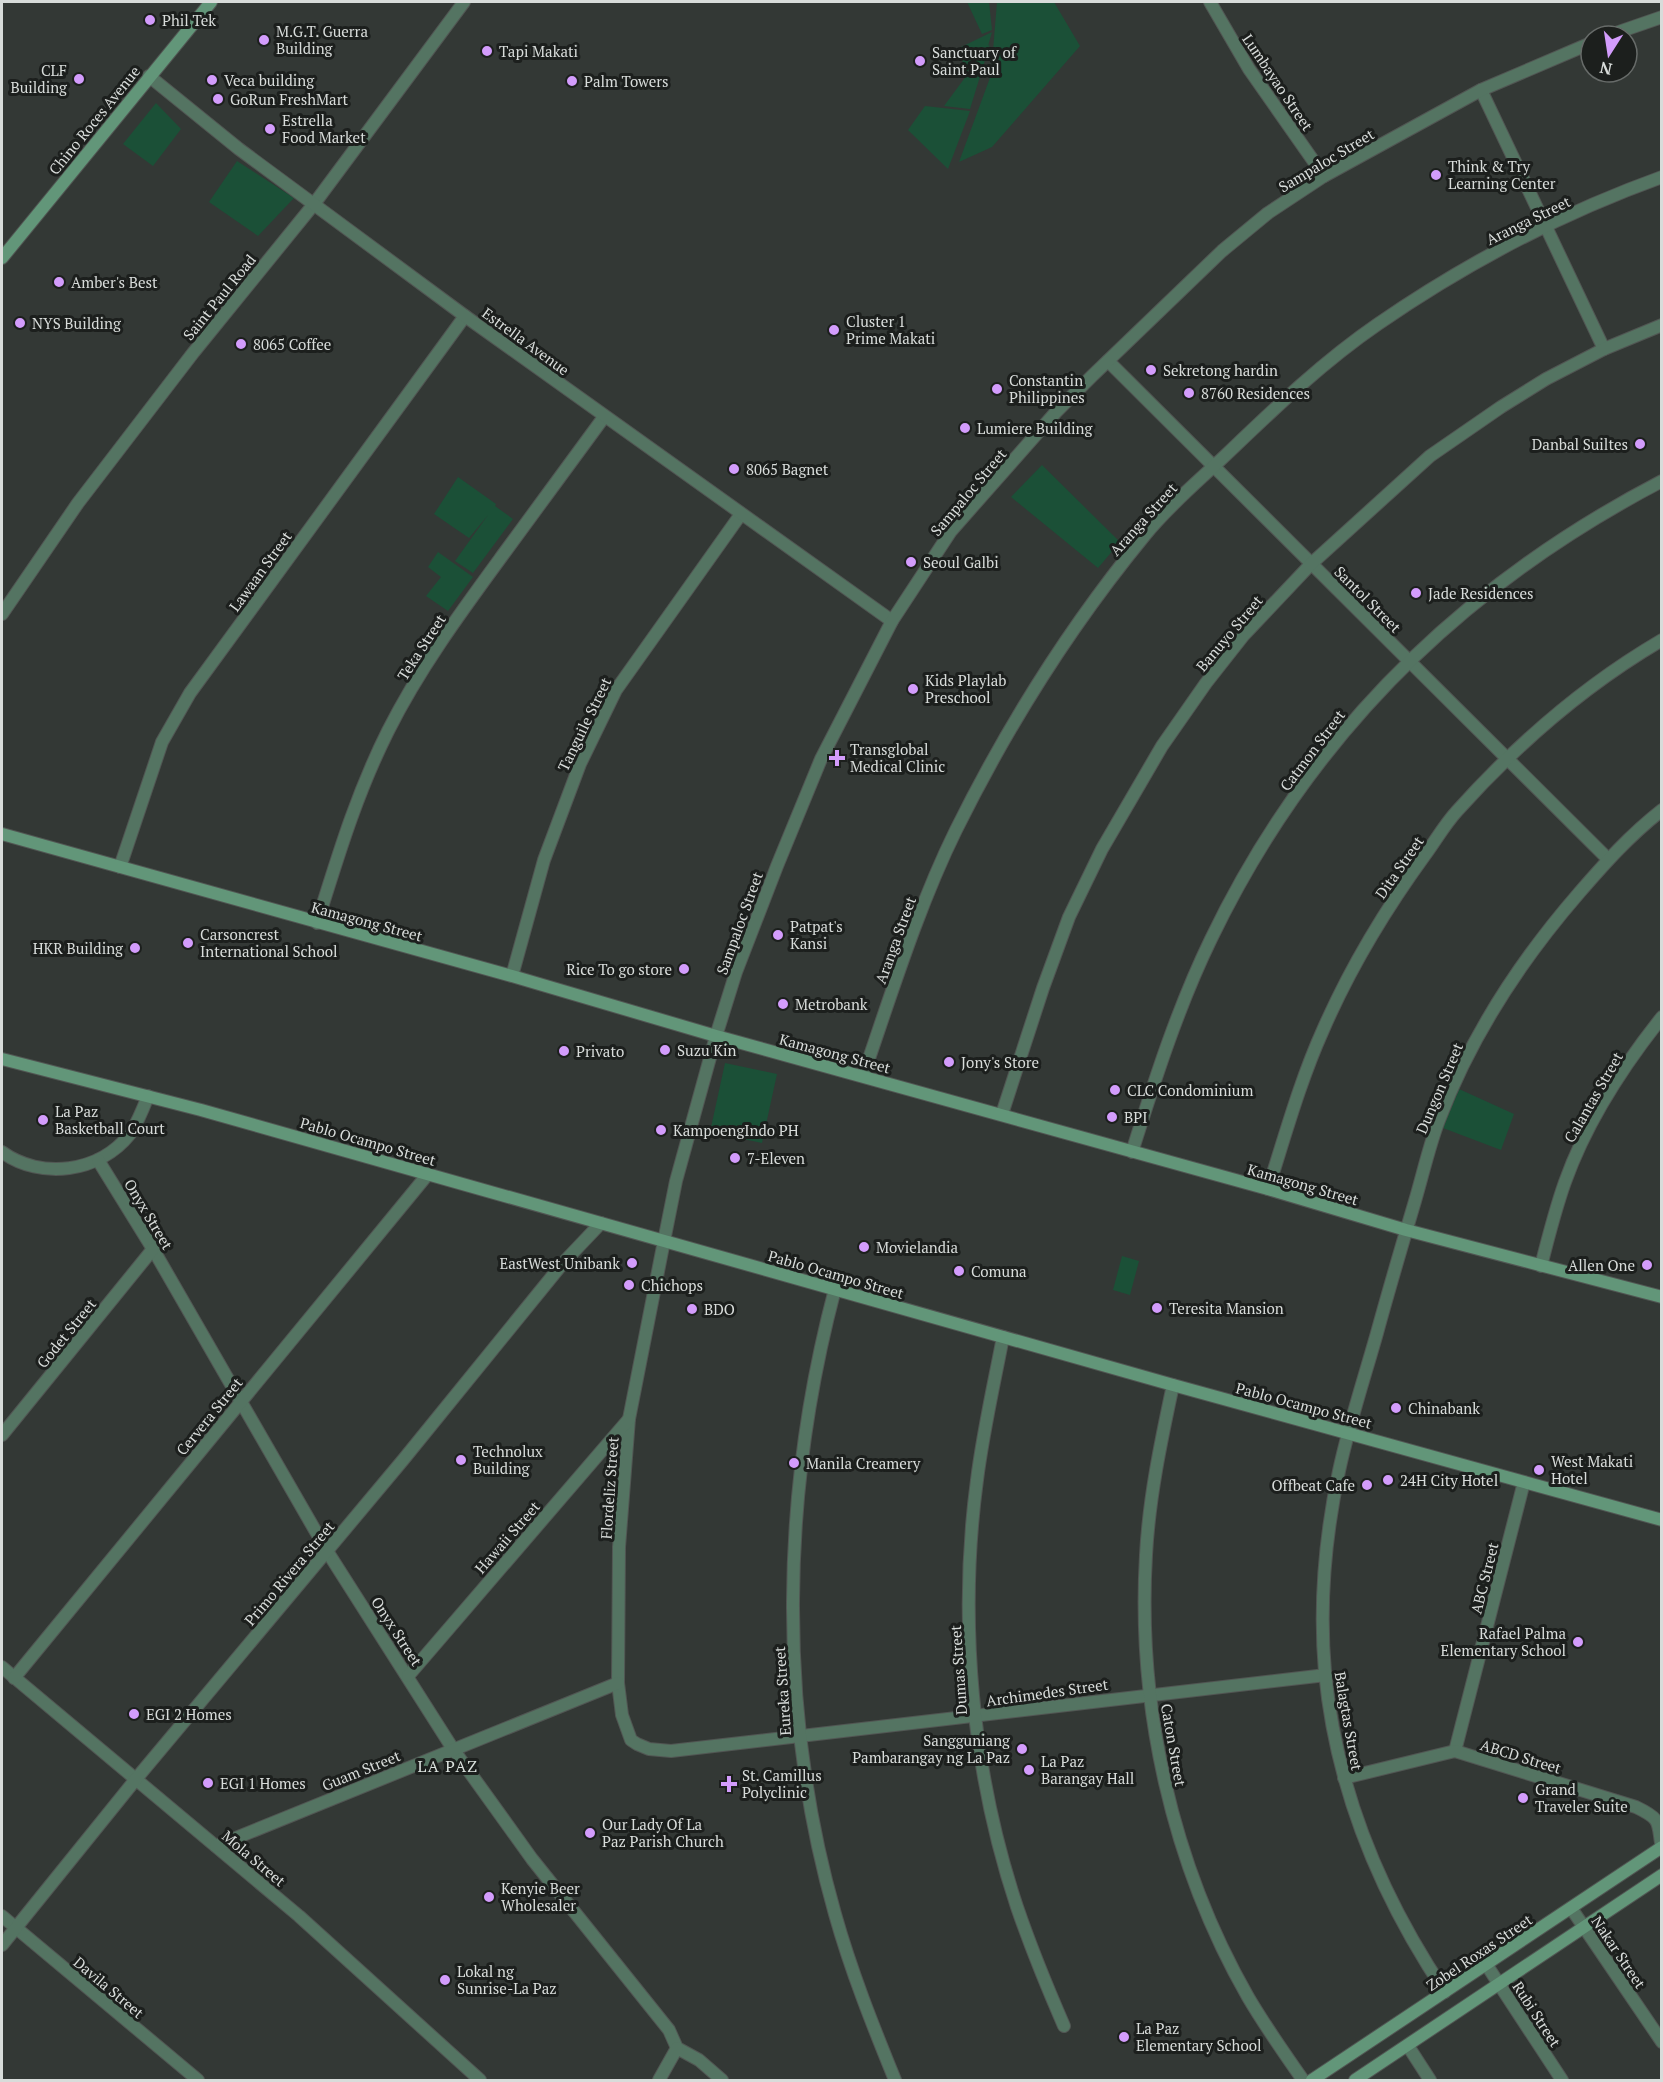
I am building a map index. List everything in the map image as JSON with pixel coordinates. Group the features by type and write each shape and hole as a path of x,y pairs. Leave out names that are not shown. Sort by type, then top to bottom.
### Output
{"main road":[{"name":"Chino Roces Avenue","path":"2,258 211,2"},
{"name":"Kamagong Street","path":"2,834 512,976 716,1036 1269,1189 1406,1230 1662,1297"},
{"name":"Pablo Ocampo Street","path":"2,1059 148,1096 1173,1385 1662,1520"},
{"name":"Zobel Roxas Street","path":"1312,2080 1661,1848"},
{"path":"1355,2080 1662,1875"}],"street":[{"name":"Saint Paul Road","path":"2,614 85,493 193,353 314,204 464,2"},
{"name":"Lumbayao Street","path":"1210,2 1249,69 1324,176"},
{"path":"1639,25 1662,17"},
{"name":"Sampaloc Street","path":"664,1241 676,1181 716,1036 759,909 818,768 892,621 951,531 1056,412 1222,251 1268,213 1324,176 1481,90 1579,48"},
{"name":"Estrella Avenue","path":"149,76 239,148 604,417 892,621"},
{"path":"1481,90 1604,349"},
{"name":"Aranga Street","path":"862,1076 912,935 954,833 1008,733 1048,668 1097,594 1148,531 1288,395 1376,325 1436,287 1547,226 1662,177"},
{"name":"Lawaan Street","path":"120,867 162,742 190,693 465,315"},
{"name":"Banuyo Street","path":"1002,1114 1065,927 1102,849 1162,746 1206,683 1243,636 1311,564 1430,456 1500,407 1546,379 1604,349 1662,325"},
{"name":"Santol Street","path":"1108,361 1608,859"},
{"name":"Teka Street","path":"317,923 342,841 366,778 417,678 467,603 604,417"},
{"name":"Catmon Street","path":"1132,1152 1169,1038 1207,948 1239,885 1278,821 1322,758 1366,704 1408,660 1454,619 1508,576 1574,530 1662,481"},
{"name":"Tanguile Street","path":"512,976 547,851 585,753 616,690 741,514"},
{"name":"Dita Street","path":"1269,1189 1297,1096 1322,1031 1370,936 1407,879 1456,812 1507,759 1569,702 1662,640"},
{"name":"Dungon Street","path":"1349,1433 1438,1123 1457,1076 1482,1027 1553,923 1608,859 1662,810"},
{"name":"Calantas Street","path":"1541,1266 1565,1182 1587,1132 1610,1091 1662,1017"},
{"path":"2,1152 14,1160 41,1169 70,1169 98,1160 115,1149 130,1134 141,1116 148,1096"},
{"name":"Onyx Street","path":"98,1160 153,1249 327,1551 453,1749 532,1859 669,2030 677,2048"},
{"name":"Cervera Street","path":"14,1678 428,1174"},
{"name":"Primo Rivera Street","path":"2,1945 136,1779 563,1263 601,1223"},
{"name":"Flordeliz Street","path":"631,1740 622,1716 618,1683 620,1547 628,1419 664,1241"},
{"name":"Godet Street","path":"2,1435 153,1249"},
{"name":"Eureka Street","path":"835,1289 814,1375 799,1478 793,1554 793,1645 800,1735 814,1825 835,1913 862,2000 895,2080"},
{"name":"Dumas Street","path":"1003,1337 985,1423 976,1481 971,1540 969,1599 976,1717 999,1844 1038,1967 1064,2026"},
{"name":"Caton Street","path":"1173,1385 1153,1485 1146,1555 1145,1624 1150,1694 1158,1746 1169,1798 1184,1849 1223,1948 1275,2041 1303,2080"},
{"name":"Hawaii Street","path":"408,1676 628,1419"},
{"name":"Balagtas Street","path":"1349,1433 1333,1501 1325,1558 1323,1605 1326,1675 1333,1727 1355,1816 1385,1890 1403,1925 1445,1992"},
{"name":"ABC Street","path":"1455,1751 1524,1482"},
{"name":"Mola Street","path":"2,1667 298,1916 480,2080"},
{"name":"Archimedes Street","path":"631,1740 649,1749 671,1750 976,1717 1150,1694 1326,1675"},
{"name":"Guam Street","path":"216,1846 618,1683"},
{"path":"1344,1778 1455,1751"},
{"name":"ABCD Street","path":"1455,1751 1636,1807 1655,1817 1661,1848"},
{"name":"Nakar Street","path":"1571,1908 1662,2042"},
{"name":"Davila Street","path":"2,1916 198,2080"},
{"name":"Rubi Street","path":"1486,1964 1562,2080"},
{"path":"1408,2046 1430,2080"},
{"path":"659,2080 677,2048 699,2060 722,2080"}],"green space":[{"path":"967,2 989,2 992,30 982,34"},
{"path":"997,2 1054,2 1080,46 992,147 959,162 991,75"},
{"path":"992,32 970,109 944,106 978,60 967,72 957,49"},
{"path":"156,103 181,129 153,166 123,144"},
{"path":"925,106 970,111 948,169 908,130"},
{"path":"237,161 294,198 258,236 209,202"},
{"path":"1042,465 1120,542 1098,568 1011,497"},
{"path":"458,477 513,519 473,573 455,561 488,515 469,538 434,514"},
{"path":"438,552 473,577 448,611 426,596 441,577 428,567"},
{"path":"725,1063 777,1074 762,1143 710,1132"},
{"path":"1459,1089 1514,1114 1501,1150 1443,1128"},
{"path":"1122,1256 1139,1261 1130,1295 1113,1290"}],"place":[{"name":"Phil Tek","path":"150,20"},
{"name":"M.G.T. Guerra Building","path":"264,40"},
{"name":"Tapi Makati","path":"487,51"},
{"name":"Sanctuary of Saint Paul","path":"920,61"},
{"name":"CLF Building","path":"79,79"},
{"name":"Veca building","path":"212,80"},
{"name":"Palm Towers","path":"572,81"},
{"name":"GoRun FreshMart","path":"218,99"},
{"name":"Estrella Food Market","path":"270,129"},
{"name":"Think & Try Learning Center","path":"1436,175"},
{"name":"Amber's Best","path":"59,282"},
{"name":"NYS Building","path":"20,323"},
{"name":"Cluster 1 Prime Makati","path":"834,330"},
{"name":"8065 Coffee","path":"241,344"},
{"name":"Sekretong hardin","path":"1151,370"},
{"name":"Constantin Philippines","path":"997,389"},
{"name":"8760 Residences","path":"1189,393"},
{"name":"Lumiere Building","path":"965,428"},
{"name":"Danbal Suiltes","path":"1640,444"},
{"name":"8065 Bagnet","path":"734,469"},
{"name":"Seoul Galbi","path":"911,562"},
{"name":"Jade Residences","path":"1416,593"},
{"name":"Kids Playlab Preschool","path":"913,689"},
{"name":"Transglobal Medical Clinic","path":"837,758"},
{"name":"Patpat's Kansi","path":"778,935"},
{"name":"Carsoncrest International School","path":"188,943"},
{"name":"HKR Building","path":"135,948"},
{"name":"Rice To go store","path":"684,969"},
{"name":"Metrobank","path":"783,1004"},
{"name":"Suzu Kin","path":"665,1050"},
{"name":"Privato","path":"564,1051"},
{"name":"Jony's Store","path":"949,1062"},
{"name":"CLC Condominium","path":"1115,1090"},
{"name":"BPI","path":"1112,1117"},
{"name":"La Paz Basketball Court","path":"43,1120"},
{"name":"KampoengIndo PH","path":"661,1130"},
{"name":"7-Eleven","path":"735,1158"},
{"name":"Movielandia","path":"864,1247"},
{"name":"EastWest Unibank","path":"632,1263"},
{"name":"Allen One","path":"1647,1265"},
{"name":"Comuna","path":"959,1271"},
{"name":"Chichops","path":"629,1285"},
{"name":"Teresita Mansion","path":"1157,1308"},
{"name":"BDO","path":"692,1309"},
{"name":"Chinabank","path":"1396,1408"},
{"name":"Technolux Building","path":"461,1460"},
{"name":"Manila Creamery","path":"794,1463"},
{"name":"West Makati Hotel","path":"1539,1470"},
{"name":"24H City Hotel","path":"1388,1480"},
{"name":"Offbeat Cafe","path":"1367,1485"},
{"name":"Rafael Palma Elementary School","path":"1578,1642"},
{"name":"EGI 2 Homes","path":"134,1714"},
{"name":"Sangguniang Pambarangay ng La Paz","path":"1022,1749"},
{"name":"La Paz Barangay Hall","path":"1029,1770"},
{"name":"EGI 1 Homes","path":"208,1783"},
{"name":"St. Camillus Polyclinic","path":"729,1784"},
{"name":"Grand Traveler Suite","path":"1523,1798"},
{"name":"Our Lady Of La Paz Parish Church","path":"590,1833"},
{"name":"Kenyie Beer Wholesaler","path":"489,1897"},
{"name":"Lokal ng Sunrise-La Paz","path":"445,1980"},
{"name":"La Paz Elementary School","path":"1124,2037"}],"district":[{"name":"LA PAZ","path":"448,1766"}]}
